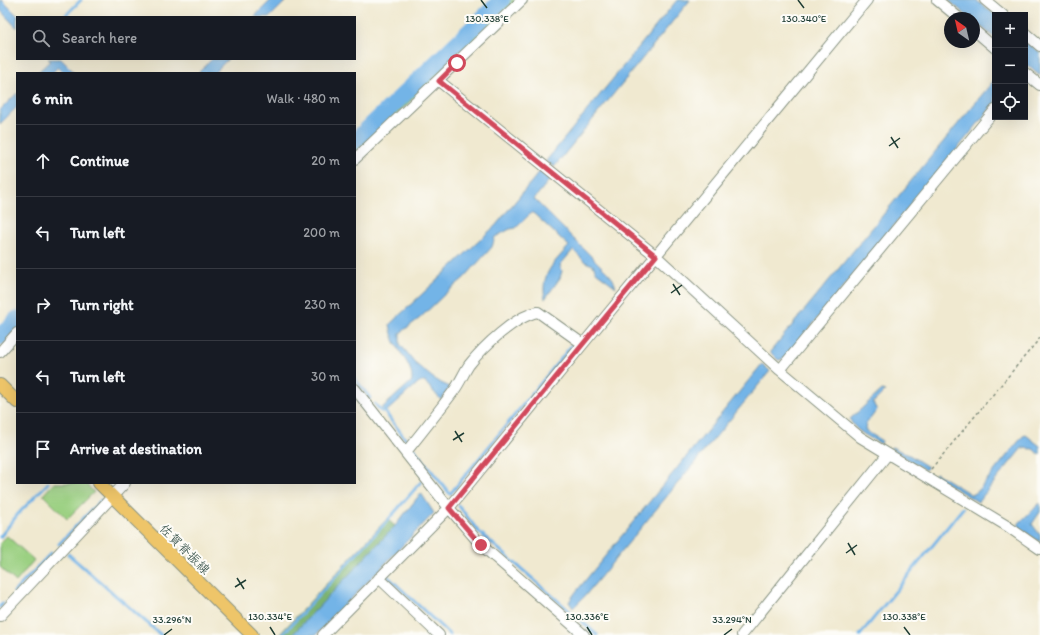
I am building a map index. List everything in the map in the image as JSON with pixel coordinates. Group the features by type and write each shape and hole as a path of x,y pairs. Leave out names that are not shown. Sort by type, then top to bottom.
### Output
{"main road":[{"path":"0,385 16,401"},
{"name":"佐賀脊振線","path":"100,484 252,635"}],"street":[{"path":"356,158 439,81 522,0"},
{"path":"323,635 449,508 867,0"},
{"path":"937,0 952,12"},
{"path":"985,0 999,12"},
{"path":"980,35 992,45"},
{"path":"1028,36 1040,46"},
{"path":"1028,75 1040,85"},
{"path":"439,81 656,256 780,370 860,437 1007,526 1040,549"},
{"path":"780,370 992,114"},
{"path":"406,452 455,390 469,366 487,345 504,330 522,319 532,313 538,312 583,344"},
{"path":"0,352 16,334"},
{"path":"356,390 449,508 481,545 584,635"},
{"path":"742,635 887,454"},
{"path":"0,616 124,484"},
{"path":"380,578 439,635"}],"path":[{"path":"925,476 1040,338"}],"green space":[{"path":"509,0 517,0 356,153 356,146"},
{"path":"53,484 86,484 94,492 67,519 43,495"},
{"path":"387,519 395,526 292,635 279,635"},
{"path":"7,536 34,560 16,582 0,567 0,543"}],"water":[{"path":"0,0 2,0 18,16 16,16 16,27 0,10"},
{"path":"271,0 287,0 271,16 255,16"},
{"path":"677,0 690,0 554,167 546,161"},
{"path":"948,0 976,0 992,13 992,36 980,26 980,12 963,12"},
{"path":"1028,43 1040,53 1040,76 1028,66"},
{"path":"49,60 62,60 74,72 62,72 58,67 53,72 38,72 50,61"},
{"path":"211,60 227,60 215,72 199,72"},
{"path":"992,83 992,107 784,359 778,360 770,352"},
{"path":"16,94 16,108 0,124 0,110"},
{"path":"541,170 551,178 534,199 608,273 613,279 616,287 596,272 593,265 585,262 573,250 560,265 562,271 560,278 545,299 544,290 546,276 553,264 569,246 532,212 516,228 510,229 495,237 492,247 464,278 420,318 400,333 400,344 417,365 437,381 450,387 441,400 425,382 419,382 387,411 384,411 382,408 412,381 411,371 394,341 390,324 496,225"},
{"path":"762,364 770,371 584,597 573,608 569,602 575,593"},
{"path":"882,390 885,391 873,403 877,410 866,424 865,430 882,441 881,444 858,430 850,419"},
{"path":"1026,435 1040,446 1040,455 1033,449 1022,448 978,502 934,476 936,473 972,495 977,492 1023,436"},
{"path":"892,447 911,456 928,467 925,470 890,448"},
{"path":"421,493 434,513 316,635 292,635 395,526"},
{"path":"1040,503 1040,512 1032,524 1040,535 1040,542 1019,528 1019,523"}],"waterway":[{"path":"65,16 81,0"},
{"path":"356,140 502,0"},
{"path":"0,337 16,320"},
{"path":"414,449 450,494 572,345"},
{"path":"356,380 370,398"},
{"path":"375,404 381,411 384,411 408,442"},
{"path":"282,635 421,482"},
{"path":"0,537 18,514 47,484"},
{"path":"59,544 101,500"},
{"path":"459,506 478,531 597,635"},
{"path":"860,635 963,508"},
{"path":"14,592 51,553"},
{"path":"68,554 161,635"},
{"path":"380,569 450,635"},
{"path":"0,607 3,603"}],"route":[{"path":"457,63 439,81 656,256 449,508 481,545"}]}
